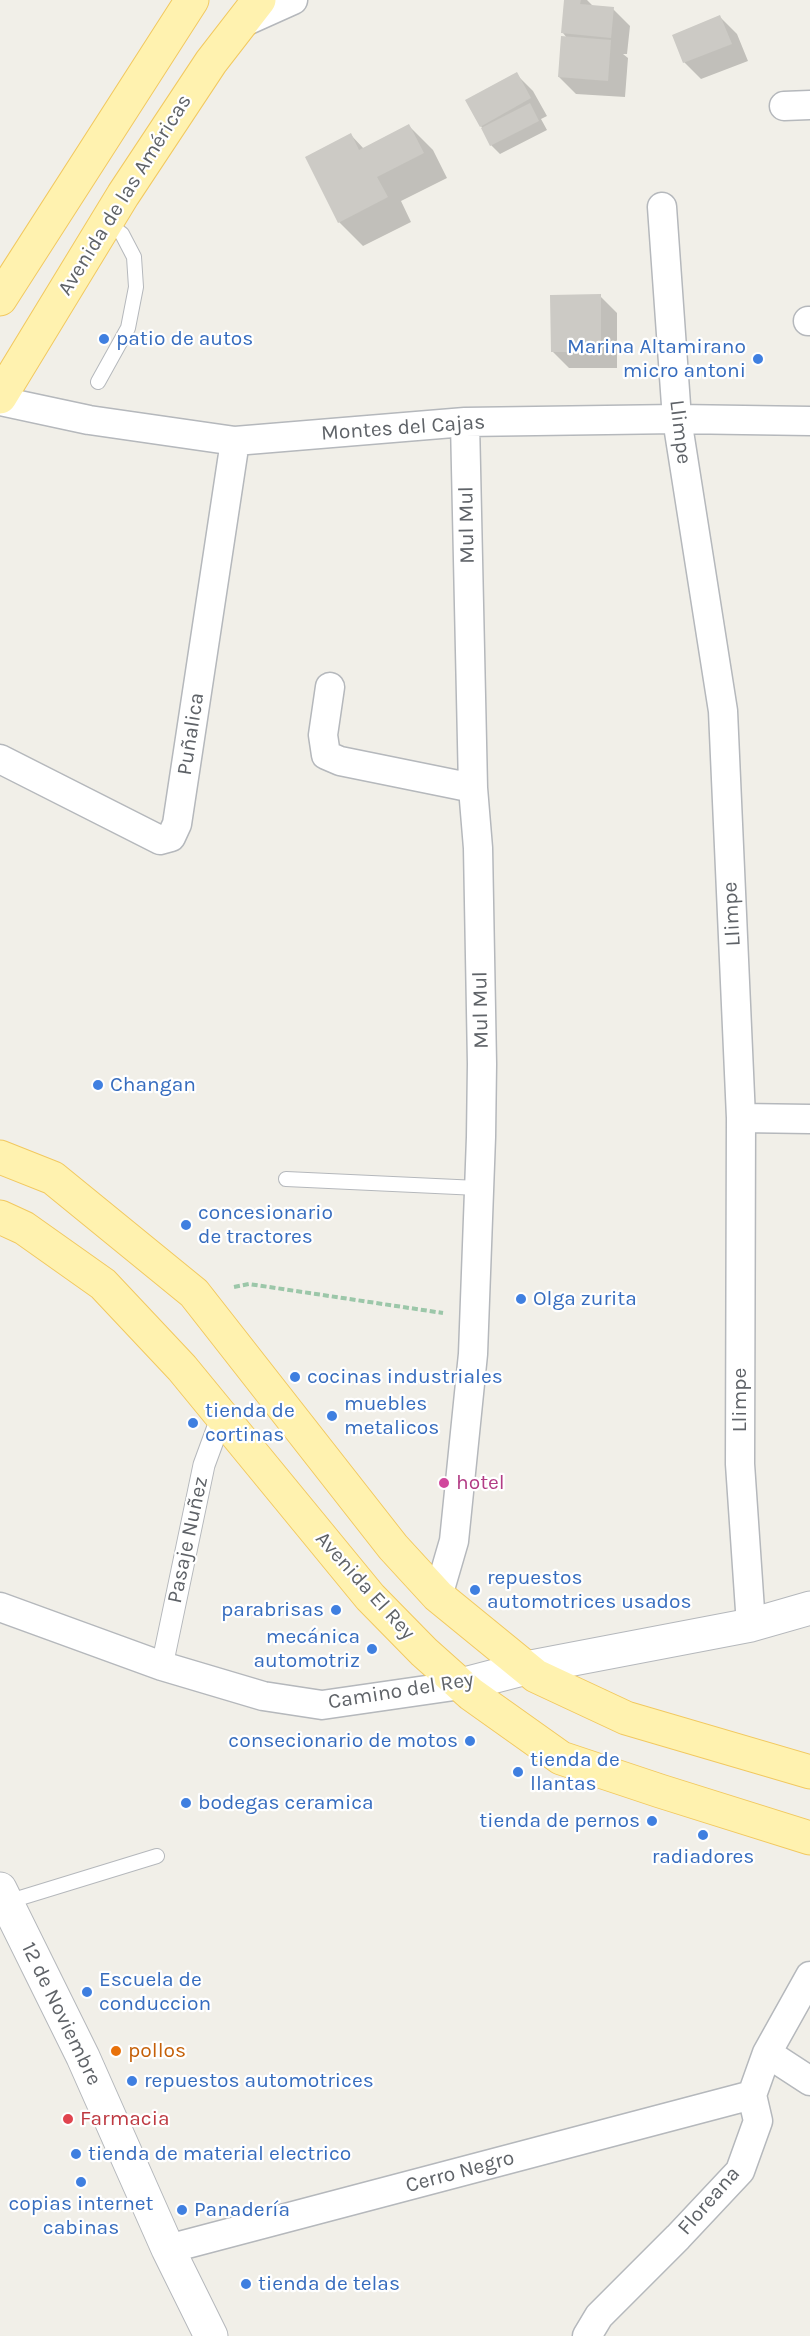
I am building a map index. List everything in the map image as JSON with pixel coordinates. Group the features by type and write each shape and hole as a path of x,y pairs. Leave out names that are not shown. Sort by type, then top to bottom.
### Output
{"main road":[{"path":"0,299 192,0"},
{"name":"Avenida de las Américas","path":"0,399 106,222 211,62 252,11"},
{"path":"0,1157 53,1178 194,1293 393,1547 438,1596 536,1676 626,1718 810,1772"},
{"name":"Avenida El Rey","path":"0,1217 24,1228 103,1284 183,1368 370,1597 423,1652 471,1694 561,1758 810,1838"}],"street":[{"path":"252,11 293,0"},
{"name":"Llimpe","path":"662,207 676,420 723,711 741,1118 740,1464 752,1625"},
{"name":"Montes del Cajas","path":"0,399 89,420 236,441 465,422 676,420 810,422"},
{"name":"Mul Mul","path":"438,1596 454,1541 473,1354 482,1064 465,422"},
{"name":"Puñalica","path":"0,759 159,840 171,837 177,824 236,441"},
{"path":"330,687 323,735 326,755 340,761 473,788"},
{"path":"741,1118 810,1119"},
{"name":"Pasaje Nuñez","path":"162,1666 204,1465 222,1416"},
{"name":"Camino del Rey","path":"0,1607 162,1666 263,1696 322,1705 461,1685 526,1668 752,1625 810,1608"},
{"name":"12 de Noviembre","path":"4,1895 83,2057 168,2249 211,2336"},
{"name":"Floreana","path":"587,2336 599,2316 740,2171 758,2121 752,2095 767,2053 810,1976"},
{"path":"767,2053 810,2081"},
{"name":"Cerro Negro","path":"168,2249 752,2095"}],"lane":[{"path":"98,382 128,328 136,287 134,256 122,234 106,222"},
{"path":"286,1179 477,1188"},
{"path":"4,1895 157,1856"}],"path":[{"path":"194,1293 249,1284 474,1318"}],"building":[{"path":"564,0 581,0 580,4 614,7 611,38 561,33"},
{"path":"720,15 732,44 683,63 672,35"},
{"path":"561,36 611,40 608,81 558,77"},
{"path":"517,72 531,98 480,127 465,100"},
{"path":"530,103 539,121 490,146 481,128"},
{"path":"409,124 424,153 377,177 388,197 338,223 305,157 351,133 359,150"},
{"path":"601,294 601,352 551,352 550,295"}],"place":[{"name":"patio de autos","path":"104,339"},
{"name":"Marina Altamirano micro antoni","path":"758,359"},
{"name":"Changan","path":"98,1085"},
{"name":"concesionario de tractores","path":"186,1225"},
{"name":"Olga zurita","path":"521,1299"},
{"name":"cocinas industriales","path":"295,1377"},
{"name":"muebles metalicos","path":"332,1416"},
{"name":"tienda de cortinas","path":"193,1423"},
{"name":"hotel","path":"444,1483"},
{"name":"repuestos automotrices usados","path":"475,1590"},
{"name":"parabrisas","path":"336,1610"},
{"name":"mecánica automotriz","path":"372,1649"},
{"name":"consecionario de motos","path":"470,1741"},
{"name":"tienda de llantas","path":"518,1772"},
{"name":"bodegas ceramica","path":"186,1803"},
{"name":"tienda de pernos","path":"652,1821"},
{"name":"radiadores","path":"703,1835"},
{"name":"Escuela de conduccion","path":"87,1992"},
{"name":"pollos","path":"116,2051"},
{"name":"repuestos automotrices","path":"132,2081"},
{"name":"Farmacia","path":"68,2119"},
{"name":"tienda de material electrico","path":"76,2154"},
{"name":"copias internet cabinas","path":"81,2182"},
{"name":"Panadería","path":"182,2210"},
{"name":"tienda de telas","path":"246,2284"}]}
